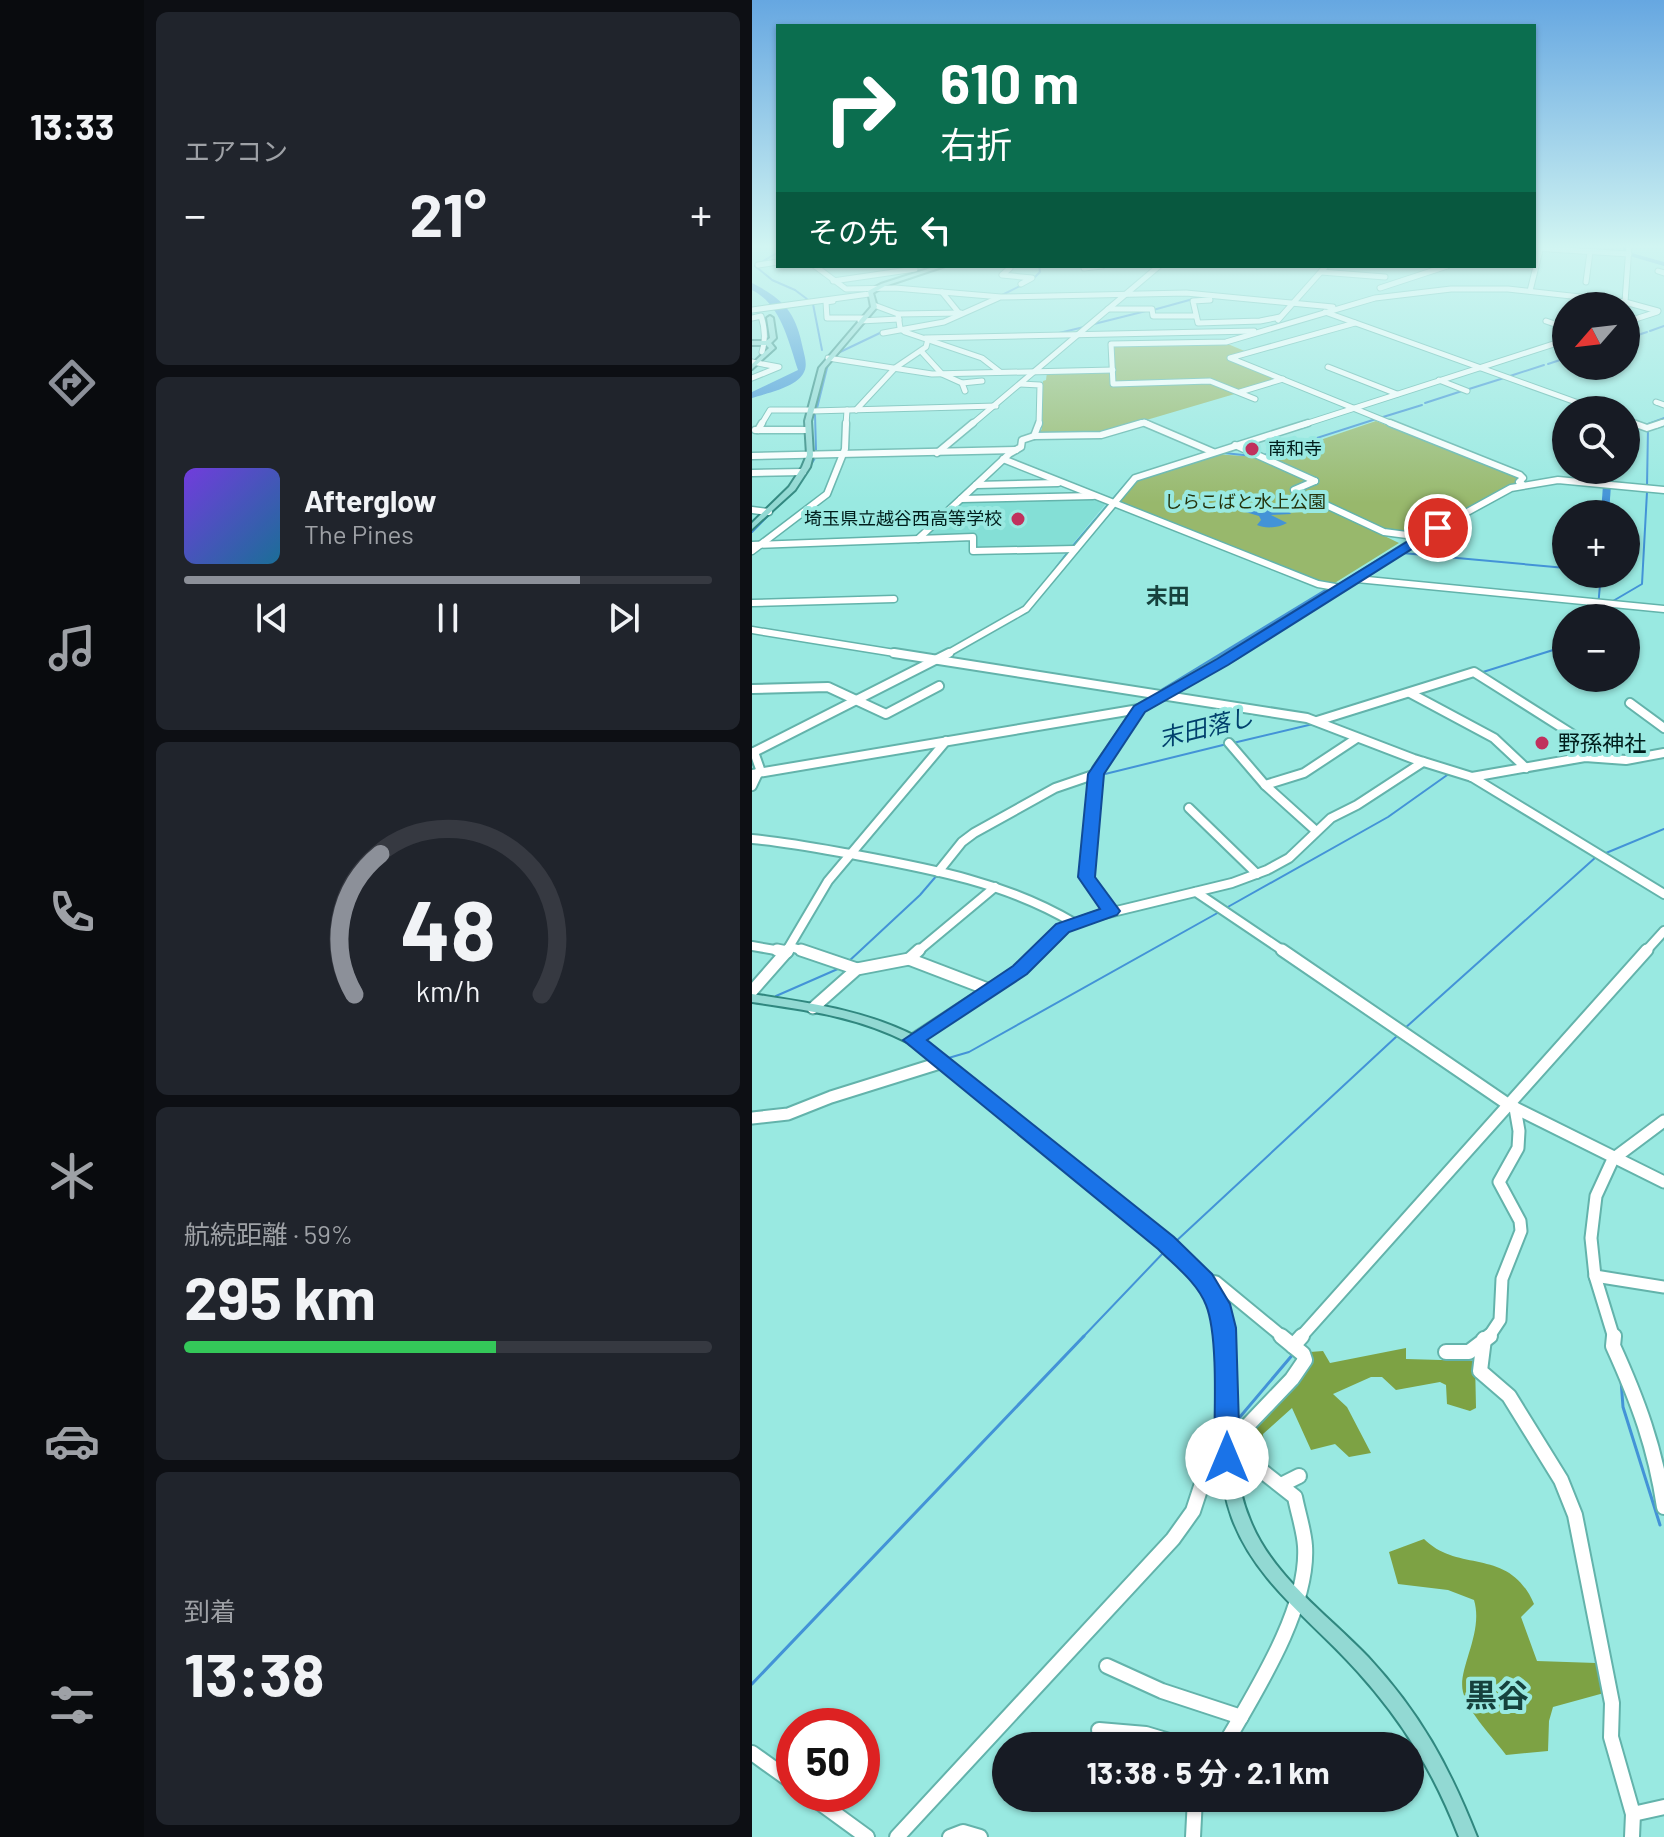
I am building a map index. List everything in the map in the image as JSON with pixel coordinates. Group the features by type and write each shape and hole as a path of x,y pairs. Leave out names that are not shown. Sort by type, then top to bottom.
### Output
{"main road":[{"path":"752,343 767,342 773,338 772,332"},
{"path":"752,527 803,472 810,455 808,430 822,368 853,332"},
{"path":"754,364 772,345 767,342"},
{"path":"752,998 871,1020 913,1040 1166,1243 1204,1280 1218,1304 1224,1328 1229,1483 1241,1524 1262,1561 1395,1698 1444,1778 1468,1837"}],"street":[{"path":"765,332 767,342"},
{"path":"909,332 982,358 1000,372"},
{"path":"939,452 1040,371 1082,332"},
{"path":"926,338 1203,332"},
{"path":"1255,399 1210,381 1113,384 1111,344 1226,342 1263,332"},
{"path":"1324,332 1230,358 1520,475 1523,478 1519,482 1522,484"},
{"path":"1379,332 1559,396"},
{"path":"856,410 895,368 921,351 926,338"},
{"path":"1226,342 1251,352"},
{"path":"752,786 762,765 753,753 937,659 1026,609 1135,478 1552,345"},
{"path":"921,351 942,374 962,383 982,381"},
{"path":"831,359 942,374 1113,370"},
{"path":"752,378 779,367 754,364"},
{"path":"1328,367 1397,394"},
{"path":"1034,436 1039,429 1040,371"},
{"path":"1239,393 1283,379"},
{"path":"1439,380 1467,391"},
{"path":"962,383 965,391"},
{"path":"1020,384 1040,385"},
{"path":"1656,402 1664,405"},
{"path":"754,430 770,410 996,406"},
{"path":"752,551 756,544 827,494 843,454 847,410"},
{"path":"918,539 1003,459 1021,447 1022,440 1034,436 1101,435 1144,422 1213,452"},
{"path":"1640,425 1647,428 1664,422"},
{"path":"754,430 808,430"},
{"path":"1260,437 1271,441"},
{"path":"1235,445 1315,481 1294,490 1384,532 1422,537"},
{"path":"752,456 1016,450"},
{"path":"1003,459 1318,584 1341,588"},
{"path":"752,473 803,472"},
{"path":"757,773 1139,709 1422,537 1522,484 1547,480 1664,490"},
{"path":"976,485 1065,483"},
{"path":"961,499 1097,495"},
{"path":"752,510 769,512"},
{"path":"756,544 973,537 973,551 1075,549"},
{"path":"1357,579 1664,609"},
{"path":"752,603 894,599"},
{"path":"752,630 1317,722 1472,777 1664,894"},
{"path":"1317,722 1474,672 1591,746 1591,757"},
{"path":"752,689 828,687 886,714 939,686"},
{"path":"1410,693 1494,738 1526,768"},
{"path":"1630,703 1664,728"},
{"path":"1111,911 1086,877 1096,774 1139,709"},
{"path":"1265,785 1304,773 1357,738"},
{"path":"752,991 789,950 828,881 848,855 946,741"},
{"path":"1229,743 1265,785 1315,830"},
{"path":"1472,777 1591,757 1626,760 1664,753"},
{"path":"913,1040 1026,965 1058,931 1111,911 1196,892 1257,874 1289,858 1315,830 1423,762"},
{"path":"938,872 962,842 974,833 1055,788 1096,774"},
{"path":"1189,808 1257,874"},
{"path":"752,839 778,841 938,872 1047,905 1074,923"},
{"path":"752,946 789,950 857,969 909,959 995,887"},
{"path":"1196,892 1512,1106 1664,1182"},
{"path":"1293,1346 1512,1106 1664,931"},
{"path":"909,959 990,990"},
{"path":"813,1008 857,969"},
{"path":"752,1118 788,1114 831,1097 943,1062"},
{"path":"1446,1352 1469,1352 1490,1337 1500,1320 1502,1279 1521,1231 1520,1221 1499,1182 1501,1173 1516,1155 1520,1139 1512,1106"},
{"path":"1664,1121 1613,1159 1596,1196 1592,1218 1595,1276 1614,1334 1613,1346 1646,1422 1657,1460 1664,1507"},
{"path":"1595,1276 1664,1287"},
{"path":"1204,1280 1216,1282 1303,1354 1305,1360 1244,1432 1243,1446 1253,1464 1295,1497 1305,1545 1304,1574 1299,1600 1232,1732"},
{"path":"1484,1339 1480,1371 1509,1396 1561,1480 1575,1515 1612,1703 1611,1737 1633,1814 1632,1837"},
{"path":"897,1837 1173,1539 1193,1511 1215,1444 1221,1440 1231,1446 1243,1446"},
{"path":"1281,1485 1299,1476"},
{"path":"1107,1666 1162,1691 1241,1717"},
{"path":"1099,1730 1122,1732"},
{"path":"752,1753 776,1770"},
{"path":"1633,1814 1664,1807"},
{"path":"833,1812 867,1837"},
{"path":"1192,1812 1193,1837"},
{"path":"950,1837 963,1832 980,1837"}],"shaded area":[{"name":"埼玉県立越谷西高等学校","path":"1095,496 1108,501 1070,547 976,551 976,537 923,538 962,501"}],"green space":[{"path":"1223,342 1247,352 1228,358 1279,380 1240,391 1210,380 1115,383 1114,345"},
{"path":"1112,371 1112,384 1210,381 1238,393 1099,434 1037,434 1042,429 1043,381 1047,372"},
{"path":"1376,421 1523,479 1420,534 1385,530 1297,490 1320,482 1267,458"},
{"name":"しらこばと水上公園","path":"1214,454 1258,457 1310,481 1291,487 1291,491 1399,543 1333,584 1320,582 1119,502 1139,478"},
{"path":"1406,1348 1406,1359 1475,1361 1476,1408 1470,1411 1447,1404 1446,1385 1440,1382 1396,1390 1382,1377 1371,1377 1333,1394 1347,1407 1371,1453 1349,1457 1335,1444 1311,1450 1292,1408 1263,1434 1266,1465 1259,1483 1244,1478 1233,1452 1235,1439 1260,1400 1310,1352 1323,1351 1330,1363"},
{"path":"1424,1539 1452,1556 1497,1567 1524,1586 1534,1604 1521,1617 1537,1661 1596,1663 1604,1693 1553,1707 1548,1751 1506,1755 1470,1709 1462,1683 1476,1625 1474,1600 1448,1590 1398,1584 1389,1552"}],"water":[{"path":"785,332 799,332 806,365 803,374 793,383 752,398 752,392 798,370"},
{"path":"1266,502 1296,508 1288,510 1291,514 1271,515 1287,523 1272,527 1257,525 1261,520 1259,516 1242,511 1248,507 1268,505"}],"waterway":[{"path":"818,332 822,350"},
{"path":"838,353 882,332"},
{"path":"1059,333 1064,332"},
{"path":"1640,334 1647,332"},
{"path":"1548,364 1552,363"},
{"path":"817,408 828,364"},
{"path":"1510,376 1544,365"},
{"path":"1469,389 1504,378"},
{"path":"1425,403 1462,391"},
{"path":"1383,417 1422,405"},
{"path":"815,414 816,451"},
{"path":"1264,455 1376,419"},
{"name":"末田落し","path":"1640,428 1664,419"},
{"path":"1647,486 1648,428"},
{"path":"1224,453 1253,456"},
{"path":"752,532 799,484 815,458"},
{"path":"1072,547 1130,479"},
{"name":"末田落し","path":"1606,500 1607,484"},
{"path":"1613,601 1642,584 1647,492"},
{"path":"1048,578 1068,552"},
{"name":"末田落し","path":"1402,553 1552,567"},
{"path":"1022,609 1041,586"},
{"name":"末田落し","path":"1306,604 1333,588"},
{"name":"末田落し","path":"1598,604 1600,588"},
{"name":"末田落し","path":"1259,633 1303,606"},
{"name":"末田落し","path":"1161,692 1256,635"},
{"name":"末田落し","path":"1483,672 1552,650"},
{"name":"末田落し","path":"1233,743 1313,724"},
{"name":"末田落し","path":"1101,775 1227,744"},
{"path":"752,760 755,769"},
{"path":"1226,908 1388,817 1450,773"},
{"path":"1606,853 1664,829"},
{"path":"1404,1029 1596,857"},
{"name":"末田落し","path":"848,962 920,895 938,874"},
{"path":"945,1059 969,1052 1221,911"},
{"path":"1652,951 1664,937"},
{"name":"末田落し","path":"776,996 840,968"},
{"path":"1173,1244 1397,1036"},
{"path":"1594,1189 1607,1158"},
{"path":"1587,1243 1589,1278 1595,1295"},
{"path":"1082,1338 1165,1251"},
{"path":"752,1684 1084,1336"},
{"path":"1234,1424 1294,1353"},
{"path":"1621,1380 1623,1407 1660,1525"},
{"path":"956,1784 992,1745"}],"place":[{"name":"南和寺","path":"1252,449"},
{"name":"埼玉県立越谷西高等学校","path":"1018,519"},
{"name":"野孫神社","path":"1542,743"}],"district":[{"name":"末田","path":"1168,596"},
{"name":"黒谷","path":"1497,1696"}],"route":[{"path":"1227,1458 1224,1328 1218,1304 1204,1280 1166,1243 913,1040 1020,970 1058,931 1111,911 1086,877 1096,774 1139,709 1222,662 1438,528"}]}
